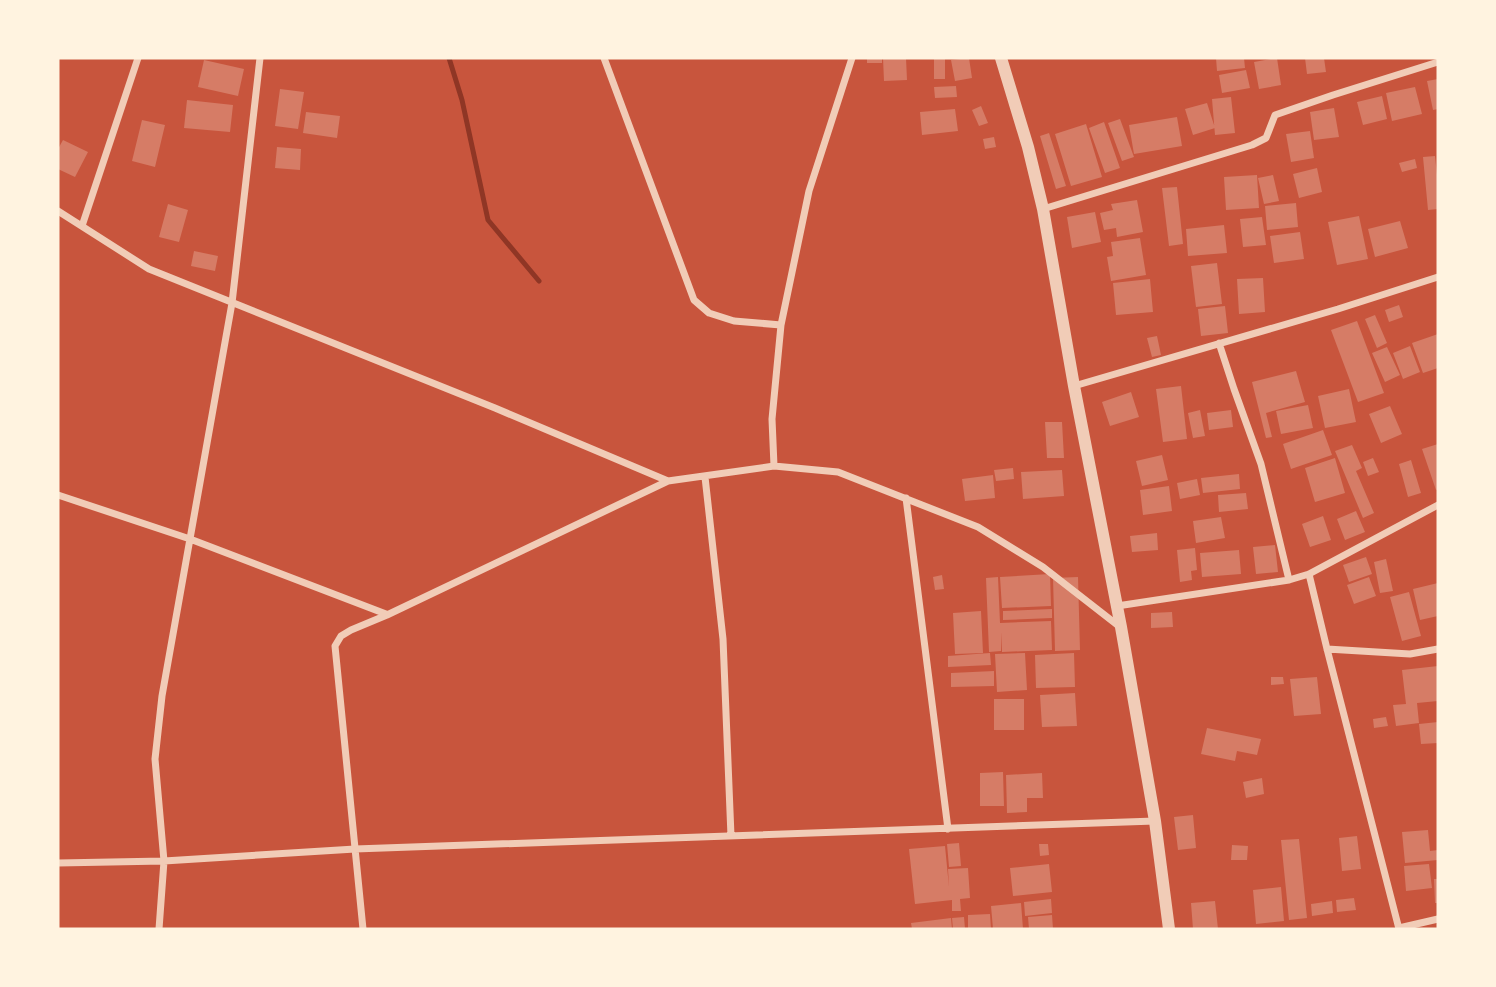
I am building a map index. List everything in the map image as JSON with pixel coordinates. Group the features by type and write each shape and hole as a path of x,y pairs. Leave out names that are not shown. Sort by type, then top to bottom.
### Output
{"street":[{"path":"82,226 138,58"},
{"path":"159,929 164,861 155,759 162,695 232,303 260,58"},
{"path":"604,58 694,300 709,313 734,321 781,325"},
{"path":"774,466 772,419 781,325 809,191 852,58"},
{"path":"1001,58 1028,147 1043,209 1155,821 1169,929"},
{"path":"1043,209 1252,145 1266,138 1275,115 1438,62"},
{"path":"58,211 149,269 668,481"},
{"path":"1074,386 1438,277"},
{"path":"1219,343 1261,464 1289,580"},
{"path":"363,929 335,646 341,636 668,481 774,466 838,472 978,527 1043,567 1121,627"},
{"path":"705,477 723,639 732,836"},
{"path":"58,495 190,539 387,615"},
{"path":"906,498 948,829"},
{"path":"1117,606 1289,580 1310,574 1438,505"},
{"path":"1310,574 1399,928 1438,919"},
{"path":"1327,649 1410,654 1438,649"},
{"path":"58,863 164,861 355,849 1155,821"}],"building":[{"path":"867,58 882,58 882,63 867,63"},
{"path":"883,58 906,58 907,80 884,81"},
{"path":"934,58 945,58 945,79 934,79"},
{"path":"969,58 972,78 955,81 951,60"},
{"path":"1216,58 1244,58 1245,68 1217,71"},
{"path":"1277,58 1281,85 1259,89 1254,62"},
{"path":"1305,58 1324,58 1326,72 1307,74"},
{"path":"204,60 244,69 238,96 198,87"},
{"path":"1246,70 1250,88 1222,93 1219,75"},
{"path":"1438,79 1438,109 1433,110 1427,81"},
{"path":"956,86 957,97 935,98 934,87"},
{"path":"1415,87 1422,114 1392,121 1386,93"},
{"path":"280,89 304,92 298,129 275,126"},
{"path":"1382,96 1387,119 1363,125 1357,102"},
{"path":"1231,97 1235,133 1215,135 1212,99"},
{"path":"187,100 233,105 230,132 184,128"},
{"path":"1207,103 1215,128 1193,135 1185,109"},
{"path":"981,106 988,123 979,126 972,110"},
{"path":"1334,108 1339,137 1314,140 1310,112"},
{"path":"955,109 958,131 922,135 920,112"},
{"path":"306,112 340,116 337,138 303,133"},
{"path":"1177,117 1182,146 1134,154 1129,125"},
{"path":"1120,119 1134,157 1122,161 1108,123"},
{"path":"142,120 165,125 155,167 132,161"},
{"path":"1104,122 1120,168 1105,173 1089,128"},
{"path":"1086,124 1102,177 1071,186 1055,134"},
{"path":"1310,131 1314,158 1291,162 1286,134"},
{"path":"1049,133 1066,186 1056,189 1040,136"},
{"path":"994,137 996,147 985,149 983,139"},
{"path":"63,140 88,152 75,177 58,169 58,149"},
{"path":"277,147 301,149 300,170 275,168"},
{"path":"1435,156 1438,209 1428,210 1423,157"},
{"path":"1415,159 1417,168 1402,172 1399,163"},
{"path":"1317,168 1322,192 1299,198 1293,174"},
{"path":"1257,175 1259,208 1226,210 1224,177"},
{"path":"1273,175 1279,201 1264,204 1258,178"},
{"path":"1177,187 1183,244 1169,246 1162,188"},
{"path":"1137,200 1143,232 1117,237 1116,228 1104,230 1100,213 1113,210 1111,204"},
{"path":"1296,203 1298,227 1267,230 1265,206"},
{"path":"168,204 188,210 179,242 159,237"},
{"path":"1095,212 1101,242 1072,248 1067,217"},
{"path":"1359,216 1368,259 1337,265 1328,222"},
{"path":"1262,217 1266,245 1243,247 1240,219"},
{"path":"1400,221 1408,248 1375,257 1368,229"},
{"path":"1224,225 1227,253 1188,256 1186,229"},
{"path":"1300,232 1304,259 1274,263 1270,236"},
{"path":"1140,238 1146,275 1111,281 1107,257 1113,256 1111,242"},
{"path":"194,251 218,256 215,271 191,266"},
{"path":"1217,263 1222,304 1196,307 1191,266"},
{"path":"1263,278 1265,312 1239,314 1237,279"},
{"path":"1150,279 1153,312 1116,315 1113,283"},
{"path":"1399,305 1403,317 1389,322 1385,310"},
{"path":"1225,306 1228,333 1201,336 1198,309"},
{"path":"1375,315 1387,343 1377,348 1365,319"},
{"path":"1357,321 1384,393 1358,402 1331,330"},
{"path":"1438,334 1438,368 1423,373 1412,343"},
{"path":"1157,336 1161,355 1152,357 1147,338"},
{"path":"1410,346 1420,372 1403,379 1393,353"},
{"path":"1387,347 1400,375 1385,382 1372,353"},
{"path":"1296,371 1305,402 1266,413 1272,437 1266,438 1252,382"},
{"path":"1181,386 1187,439 1163,442 1156,389"},
{"path":"1349,389 1356,422 1325,428 1318,396"},
{"path":"1131,392 1139,417 1110,426 1102,402"},
{"path":"1308,405 1313,428 1281,434 1276,411"},
{"path":"1390,406 1402,434 1381,443 1369,414"},
{"path":"1200,410 1205,436 1193,438 1188,413"},
{"path":"1231,410 1233,427 1209,430 1207,413"},
{"path":"1045,422 1062,422 1064,458 1047,458"},
{"path":"1323,430 1332,455 1291,469 1283,444"},
{"path":"1438,444 1438,489 1436,490 1422,449"},
{"path":"1352,445 1362,468 1356,471 1374,513 1363,518 1335,451"},
{"path":"1162,455 1168,480 1142,486 1136,461"},
{"path":"1335,458 1345,493 1315,502 1305,468"},
{"path":"1373,458 1379,472 1368,476 1363,462"},
{"path":"1411,460 1421,493 1408,497 1399,464"},
{"path":"1013,468 1014,479 996,481 994,470"},
{"path":"1062,470 1064,496 1023,499 1021,472"},
{"path":"1239,474 1240,489 1203,493 1201,478"},
{"path":"993,475 995,498 965,501 962,479"},
{"path":"1197,479 1200,495 1180,499 1177,483"},
{"path":"1169,486 1172,511 1143,515 1140,490"},
{"path":"1246,493 1248,509 1219,512 1218,495"},
{"path":"1356,511 1365,532 1345,540 1337,519"},
{"path":"1323,516 1331,540 1310,547 1302,524"},
{"path":"1221,517 1225,538 1196,543 1193,521"},
{"path":"1157,533 1158,550 1132,552 1130,536"},
{"path":"1275,545 1278,572 1256,574 1253,547"},
{"path":"1195,548 1197,570 1191,571 1192,580 1180,582 1177,550"},
{"path":"1239,550 1241,574 1202,577 1200,553"},
{"path":"1366,557 1372,574 1349,582 1343,565"},
{"path":"1386,559 1393,591 1380,593 1374,562"},
{"path":"1050,574 1051,606 1002,608 1000,577"},
{"path":"942,575 944,589 935,590 933,577"},
{"path":"998,577 1000,623 1051,621 1052,650 1002,652 1001,632 1001,651 989,652 986,578"},
{"path":"1078,577 1080,650 1055,651 1053,578"},
{"path":"1369,577 1376,596 1354,604 1347,585"},
{"path":"1438,583 1438,616 1420,620 1413,589"},
{"path":"1409,592 1421,636 1402,641 1390,597"},
{"path":"1052,609 1052,618 1003,620 1003,611"},
{"path":"981,611 983,653 955,654 953,613"},
{"path":"1172,612 1173,627 1151,628 1151,613"},
{"path":"990,653 991,665 948,667 948,656"},
{"path":"1025,653 1027,690 997,692 995,654"},
{"path":"1074,653 1075,687 1036,688 1035,655"},
{"path":"1438,666 1438,701 1417,703 1419,723 1396,726 1393,705 1406,704 1402,670"},
{"path":"994,671 994,686 951,687 951,673"},
{"path":"1271,677 1283,677 1284,684 1271,685"},
{"path":"1317,677 1321,714 1294,716 1290,679"},
{"path":"1075,693 1077,726 1042,727 1040,695"},
{"path":"994,699 1024,699 1024,730 994,730"},
{"path":"1386,717 1388,726 1374,728 1373,719"},
{"path":"1438,722 1438,743 1421,744 1419,724"},
{"path":"1207,728 1261,739 1257,755 1237,751 1235,761 1201,754"},
{"path":"1003,772 1004,806 980,806 980,773"},
{"path":"1042,773 1043,798 1027,798 1027,812 1007,813 1006,775"},
{"path":"1262,778 1264,794 1246,798 1243,782"},
{"path":"1193,815 1196,848 1178,850 1174,817"},
{"path":"1428,830 1430,851 1438,850 1438,860 1405,863 1402,832"},
{"path":"1357,836 1361,869 1342,871 1339,838"},
{"path":"1299,839 1307,918 1289,920 1281,840"},
{"path":"959,843 961,866 949,867 947,844"},
{"path":"1039,844 1048,844 1049,855 1040,856"},
{"path":"1232,845 1248,846 1247,860 1231,860"},
{"path":"945,846 949,887 948,869 968,868 970,898 960,899 961,911 952,911 952,900 915,904 909,849"},
{"path":"1049,864 1052,892 1013,896 1010,868"},
{"path":"1429,864 1432,888 1406,891 1404,866"},
{"path":"1434,879 1438,879 1438,903 1435,903"},
{"path":"1281,887 1284,921 1256,924 1253,890"},
{"path":"1354,898 1356,910 1337,912 1336,900"},
{"path":"1051,899 1052,913 1025,916 1024,902"},
{"path":"1215,901 1218,929 1193,929 1191,903"},
{"path":"1332,901 1333,913 1312,916 1311,904"},
{"path":"1021,903 1023,929 993,929 991,906"},
{"path":"990,914 991,929 968,929 968,915"},
{"path":"1052,915 1053,929 1029,929 1028,917"},
{"path":"964,917 965,929 953,929 952,918"},
{"path":"951,918 952,929 912,929 911,923"}],"waterway":[{"path":"449,58 462,100 488,220 539,281"}]}
